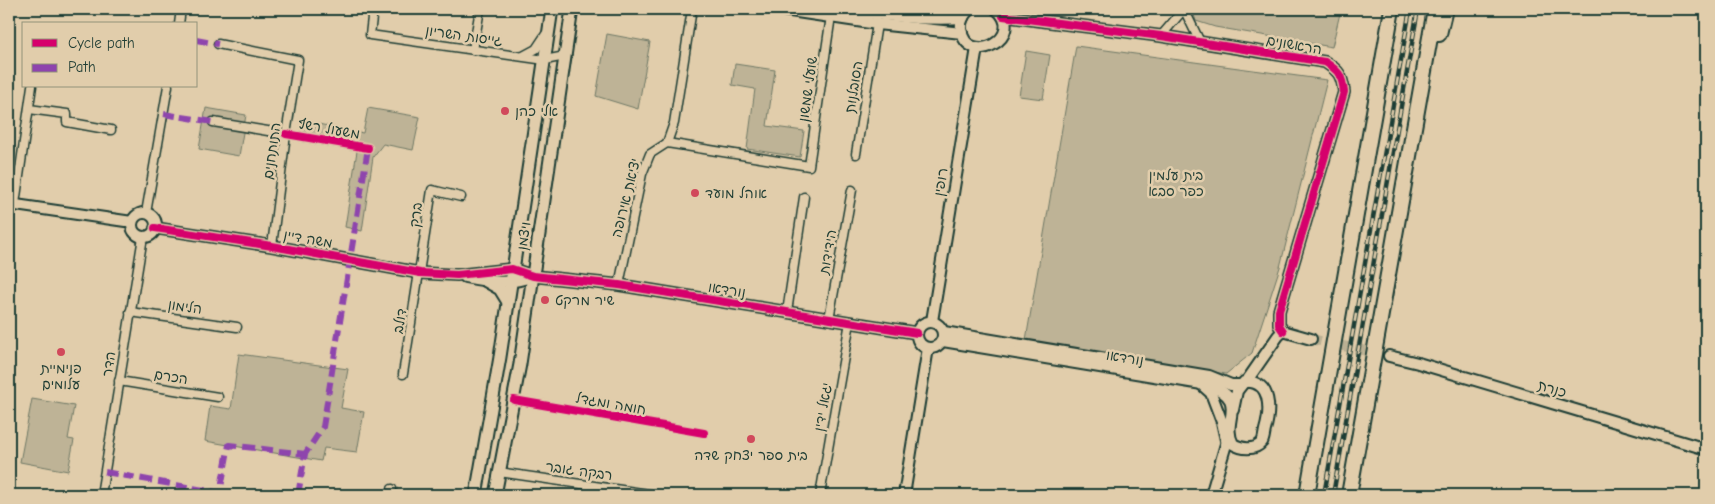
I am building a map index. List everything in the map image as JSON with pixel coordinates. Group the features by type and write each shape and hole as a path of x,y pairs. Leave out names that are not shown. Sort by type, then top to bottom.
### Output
{"highway":[{"path":"1307,495 1391,9"},
{"path":"1351,495 1357,450 1435,9"},
{"path":"1408,158 1445,9"},
{"path":"1300,495 1323,404"}],"main road":[{"name":"ויצמן","path":"476,495 495,388 552,9"},
{"name":"ויצמן","path":"495,495 518,373 572,9"},
{"path":"486,281 500,289 508,302"}],"street":[{"path":"179,22 181,9"},
{"name":"גייסות השריון","path":"373,9 370,35 545,60 565,56"},
{"path":"473,50 480,9"},
{"path":"667,143 674,123 692,9"},
{"path":"777,9 909,18 962,18"},
{"path":"970,9 962,18 962,33 970,45 984,49 998,43 1005,30 1005,23 999,12"},
{"path":"1161,36 1184,9 1200,42"},
{"name":"הראשונים","path":"999,12 1325,62 1338,70 1343,82 1344,92 1279,311 1279,325 1283,332"},
{"path":"831,13 877,24 962,33"},
{"name":"שועלי שמשון","path":"667,143 809,166 831,13"},
{"name":"הסובלנות","path":"856,154 877,24"},
{"path":"521,57 536,49 544,39 549,28"},
{"name":"התותחנים","path":"218,44 298,60 286,134 272,246"},
{"name":"רופין","path":"932,321 977,48"},
{"path":"32,88 12,204 132,222"},
{"path":"146,213 168,88"},
{"path":"29,109 67,114 67,122 111,130"},
{"name":"משעול רשף","path":"213,122 286,134"},
{"name":"יציאת אירופה","path":"619,285 642,174 650,154 667,143"},
{"name":"ברק","path":"420,273 432,190 461,196"},
{"name":"הידידות","path":"829,319 852,190"},
{"path":"787,312 804,197"},
{"path":"146,213 155,220 155,228 151,235 143,237 135,233 132,222 137,214 146,213"},
{"name":"משה דיין","path":"155,228 272,246 420,273 457,275 486,281 510,282 533,276"},
{"name":"הדר","path":"101,495 143,237"},
{"name":"משה דיין","path":"457,275 512,269 533,276"},
{"name":"דולב","path":"403,374 420,273"},
{"name":"נורדאו","path":"533,276 619,285 917,333"},
{"name":"הלימון","path":"130,312 237,327"},
{"path":"932,321 940,325 943,336 936,347 928,348 918,341 917,333 924,323 932,321"},
{"name":"יגאל ידין","path":"820,495 850,322"},
{"path":"1211,495 1230,431 1235,396 1263,360 1278,336 1283,332 1311,339"},
{"name":"נורדאו","path":"943,336 1118,371 1200,383 1221,391 1229,399 1233,410"},
{"name":"נורדאו","path":"943,336 1209,376 1231,385 1253,383 1260,387"},
{"path":"904,495 928,348"},
{"name":"כנרת","path":"1389,356 1418,362 1706,449"},
{"path":"1230,431 1232,442 1239,447 1253,448 1262,441 1267,424 1269,404 1266,394 1260,387 1263,360"},
{"name":"הכרם","path":"119,381 218,397"},
{"path":"1200,383 1211,393 1227,442"},
{"name":"רבקה גובר","path":"499,472 656,495"}],"green space":[{"path":"1192,9 1341,9 1332,47 1215,27 1196,21"},
{"path":"607,34 650,42 638,109 596,96"},
{"name":"בית עלמין כפר סבא","path":"1076,46 1327,80 1280,267 1252,353 1226,374 1026,340"},
{"path":"1026,51 1050,55 1043,99 1019,96"},
{"path":"735,64 775,70 767,126 804,131 800,157 747,149 755,89 732,85"},
{"path":"206,108 246,115 239,156 199,149"},
{"path":"368,108 420,117 413,150 383,144 373,157 362,231 345,227 357,151 299,141 303,121 363,133"},
{"path":"239,354 348,369 341,408 364,412 357,452 324,448 321,461 205,441 210,406 231,409"},
{"path":"32,399 74,406 68,439 74,440 68,471 20,462"}],"tunnel":[{"path":"1311,339 1389,356"}],"railway":[{"path":"1324,495 1410,9"},
{"path":"1333,495 1418,9"}],"marked path":[{"path":"198,40 218,44"},
{"path":"164,114 213,122"},
{"path":"298,495 305,454 323,427 368,148"},
{"path":"105,472 220,493 229,445 305,454"}],"cycle path":[{"path":"1003,16 1161,36 1325,62 1337,71 1341,77 1344,92 1279,311 1279,325 1283,331"},
{"path":"286,134 368,148"},
{"path":"155,228 272,246 420,273 457,275 512,269 533,276 619,285 917,333"},
{"name":"חומה ומגדל","path":"514,400 704,433"}],"place":[{"name":"אלי כהן","path":"505,111"},
{"name":"אוהל מועד","path":"695,193"},
{"name":"שיר מרקט","path":"545,300"},
{"name":"פנימיית עלומים","path":"61,352"},
{"name":"בית ספר יצחק שדה","path":"751,439"}]}
